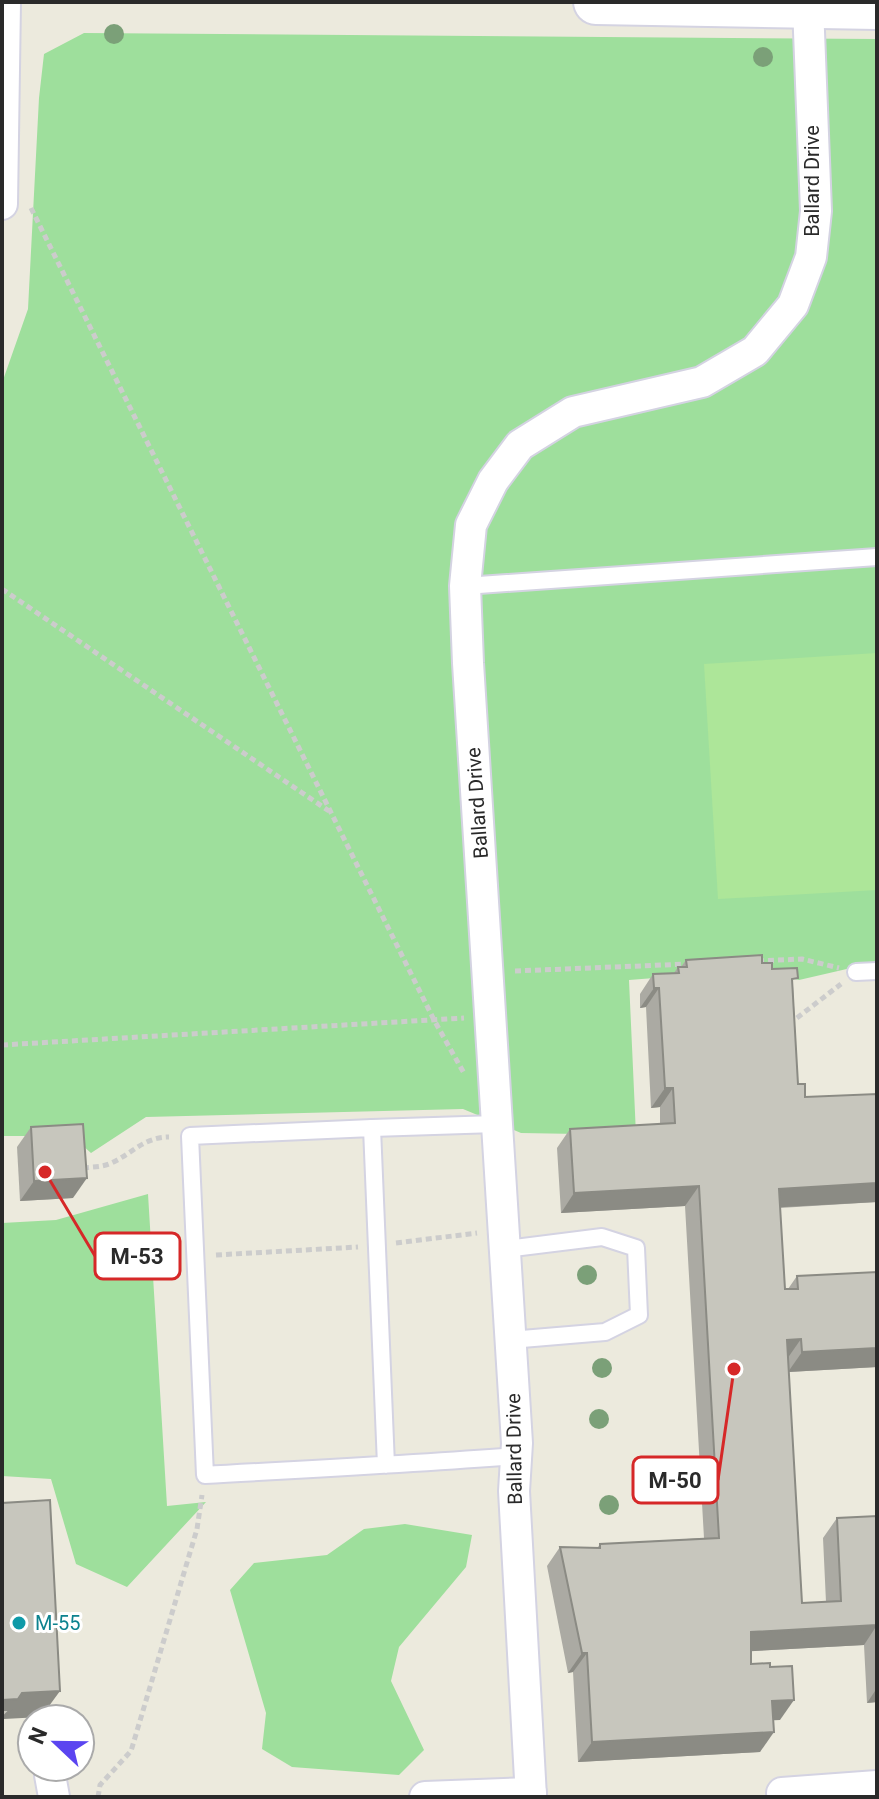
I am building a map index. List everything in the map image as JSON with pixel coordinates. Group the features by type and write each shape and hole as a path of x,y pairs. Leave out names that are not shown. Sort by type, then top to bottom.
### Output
{"main road":[{"path":"596,2 877,7"}],"street":[{"path":"3,192 5,2"},
{"name":"Ballard Drive","path":"531,1795 514,1491 517,1443 468,663 465,586 471,525 493,481 520,445 573,412 702,382 755,351 793,305 811,257 816,211 808,6"},
{"path":"782,1793 877,1786"},
{"path":"425,1797 531,1795"}],"lane":[{"path":"465,586 877,557"},
{"path":"856,972 877,971"},
{"path":"496,1124 190,1136 205,1475 516,1456"},
{"path":"372,1128 386,1465"},
{"path":"505,1239 602,1237 636,1248 639,1315 605,1332 510,1340"}],"path":[{"path":"3,192 28,203 463,1074 495,1089"},
{"path":"2,589 331,812"},
{"path":"756,961 802,959 856,972"},
{"path":"488,972 694,963"},
{"path":"663,965 664,976"},
{"path":"780,1028 794,1022 856,972"},
{"path":"2,1045 491,1017"},
{"path":"74,1168 101,1167 113,1163 156,1137 190,1136"},
{"path":"195,1256 505,1239"},
{"path":"98,1797 100,1785 131,1751 197,1529 205,1475"}],"green space":[{"path":"84,33 877,39 877,962 799,980 756,970 629,980 636,1135 521,1133 463,1109 146,1117 91,1153 72,1136 2,1136 2,383 28,309 44,54"},
{"path":"877,653 877,890 718,899 704,664"},
{"path":"148,1194 167,1506 206,1502 127,1587 76,1564 51,1479 2,1476 2,1223 56,1220"},
{"path":"405,1524 472,1535 466,1567 399,1647 391,1681 424,1750 399,1775 292,1767 262,1749 266,1713 230,1590 254,1563 327,1555 364,1529"}],"building":[{"path":"762,955 762,963 772,963 772,969 797,968 798,978 792,979 798,1084 805,1084 805,1097 877,1094 877,1183 779,1189 785,1289 798,1289 797,1276 877,1272 877,1348 802,1352 801,1339 787,1340 802,1603 841,1601 837,1518 877,1516 877,1625 751,1632 751,1664 792,1666 794,1700 772,1701 774,1732 592,1742 587,1653 582,1653 560,1547 600,1548 600,1544 719,1538 699,1186 574,1193 570,1129 675,1123 673,1088 665,1088 659,988 654,988 653,974 679,973 678,967 687,967 686,960"},
{"path":"83,1124 87,1178 34,1181 31,1127"},
{"path":"50,1500 60,1691 22,1693 18,1699 2,1700 2,1503"}],"place":[{"name":"M-53","path":"45,1172"},
{"name":"M-50","path":"734,1369"},
{"name":"M-55","path":"19,1623"}]}
